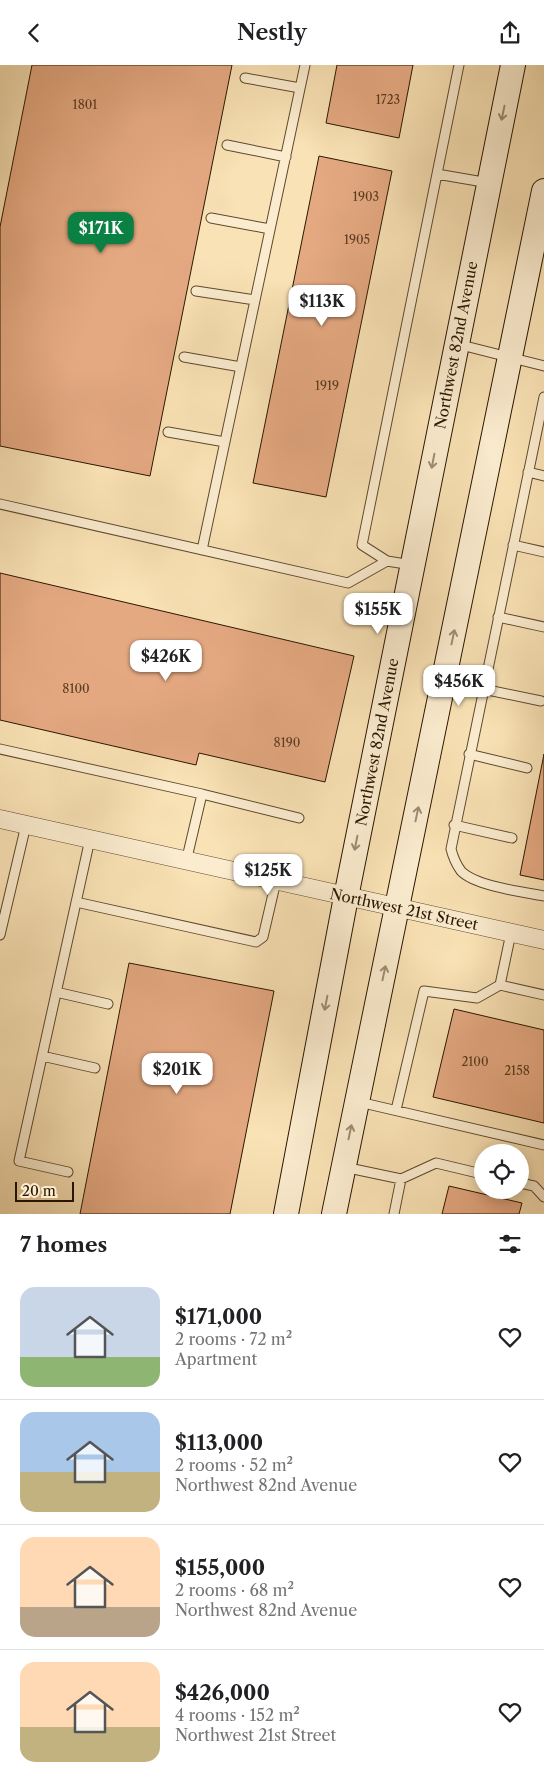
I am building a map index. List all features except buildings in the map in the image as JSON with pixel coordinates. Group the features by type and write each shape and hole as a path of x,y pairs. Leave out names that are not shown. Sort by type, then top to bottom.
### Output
{"street":[{"name":"Northwest 82nd Avenue","path":"286,1214 346,897 513,65"},
{"path":"334,1214 544,191"},
{"name":"Northwest 21st Street","path":"0,819 186,862 544,940"}],"lane":[{"path":"202,550 305,65"},
{"path":"412,565 387,561 362,545 459,65"},
{"path":"245,78 300,88"},
{"path":"227,145 286,157"},
{"path":"438,174 489,183"},
{"path":"211,218 270,229"},
{"path":"196,291 255,300"},
{"path":"456,344 544,366"},
{"path":"184,357 241,367"},
{"path":"544,397 542,414 528,472 454,825 451,849 454,861 462,872 472,879 544,896"},
{"path":"168,432 225,442"},
{"path":"528,472 544,475"},
{"path":"0,504 348,583 387,561"},
{"path":"513,545 544,553"},
{"path":"498,617 544,627"},
{"path":"483,689 541,701"},
{"path":"0,749 202,794 299,818"},
{"path":"469,755 527,768"},
{"path":"186,862 202,794"},
{"path":"0,935 26,825"},
{"path":"454,825 512,837"},
{"path":"68,1172 19,1161 90,839"},
{"path":"76,902 256,942 263,937 276,881"},
{"path":"500,985 511,933"},
{"path":"396,1110 424,991 477,998 500,985 544,995"},
{"path":"56,992 108,1004"},
{"path":"42,1056 95,1068"},
{"path":"357,1101 544,1145"},
{"path":"343,1167 401,1179 436,1163 474,1172"},
{"path":"394,1214 401,1179"},
{"path":"529,1185 534,1186 544,1197"}]}
